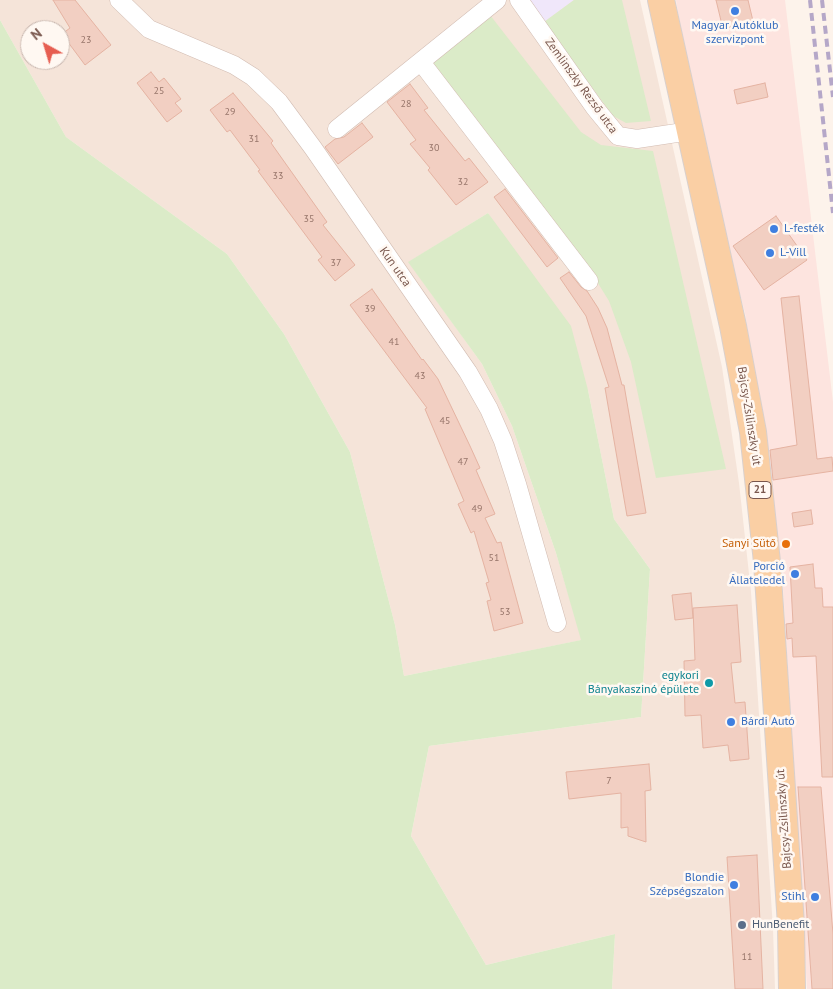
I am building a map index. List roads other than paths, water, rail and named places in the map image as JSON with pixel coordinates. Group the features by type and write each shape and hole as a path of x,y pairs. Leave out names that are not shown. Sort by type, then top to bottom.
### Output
{"main road":[{"name":"Bajcsy-Zsilinszky út","path":"661,0 733,326 753,432 767,562 791,924 792,989"}],"street":[{"name":"Kun utca","path":"118,0 149,29 234,65 253,77 279,102 313,148 468,372 489,409 503,441 517,484 557,623"},
{"path":"337,129 497,0"},
{"name":"Zemlinszky Rezső utca","path":"519,0 594,108 618,136 637,139 690,131"},
{"path":"421,62 589,281"}],"railway":[{"path":"810,0 833,213"},
{"path":"822,0 833,97"}],"place":[{"name":"Magyar Autóklub szervizpont","path":"735,11"},
{"name":"L-festék","path":"774,229"},
{"name":"L-Vill","path":"770,253"},
{"name":"Sanyi Sütő","path":"786,544"},
{"name":"Porció Állateledel","path":"795,574"},
{"name":"egykori Bányakaszinó épülete","path":"709,683"},
{"name":"Bárdi Autó","path":"731,722"},
{"name":"Blondie Szépségszalon","path":"734,885"},
{"name":"Stihl","path":"815,897"},
{"name":"HunBenefit","path":"742,925"}]}
